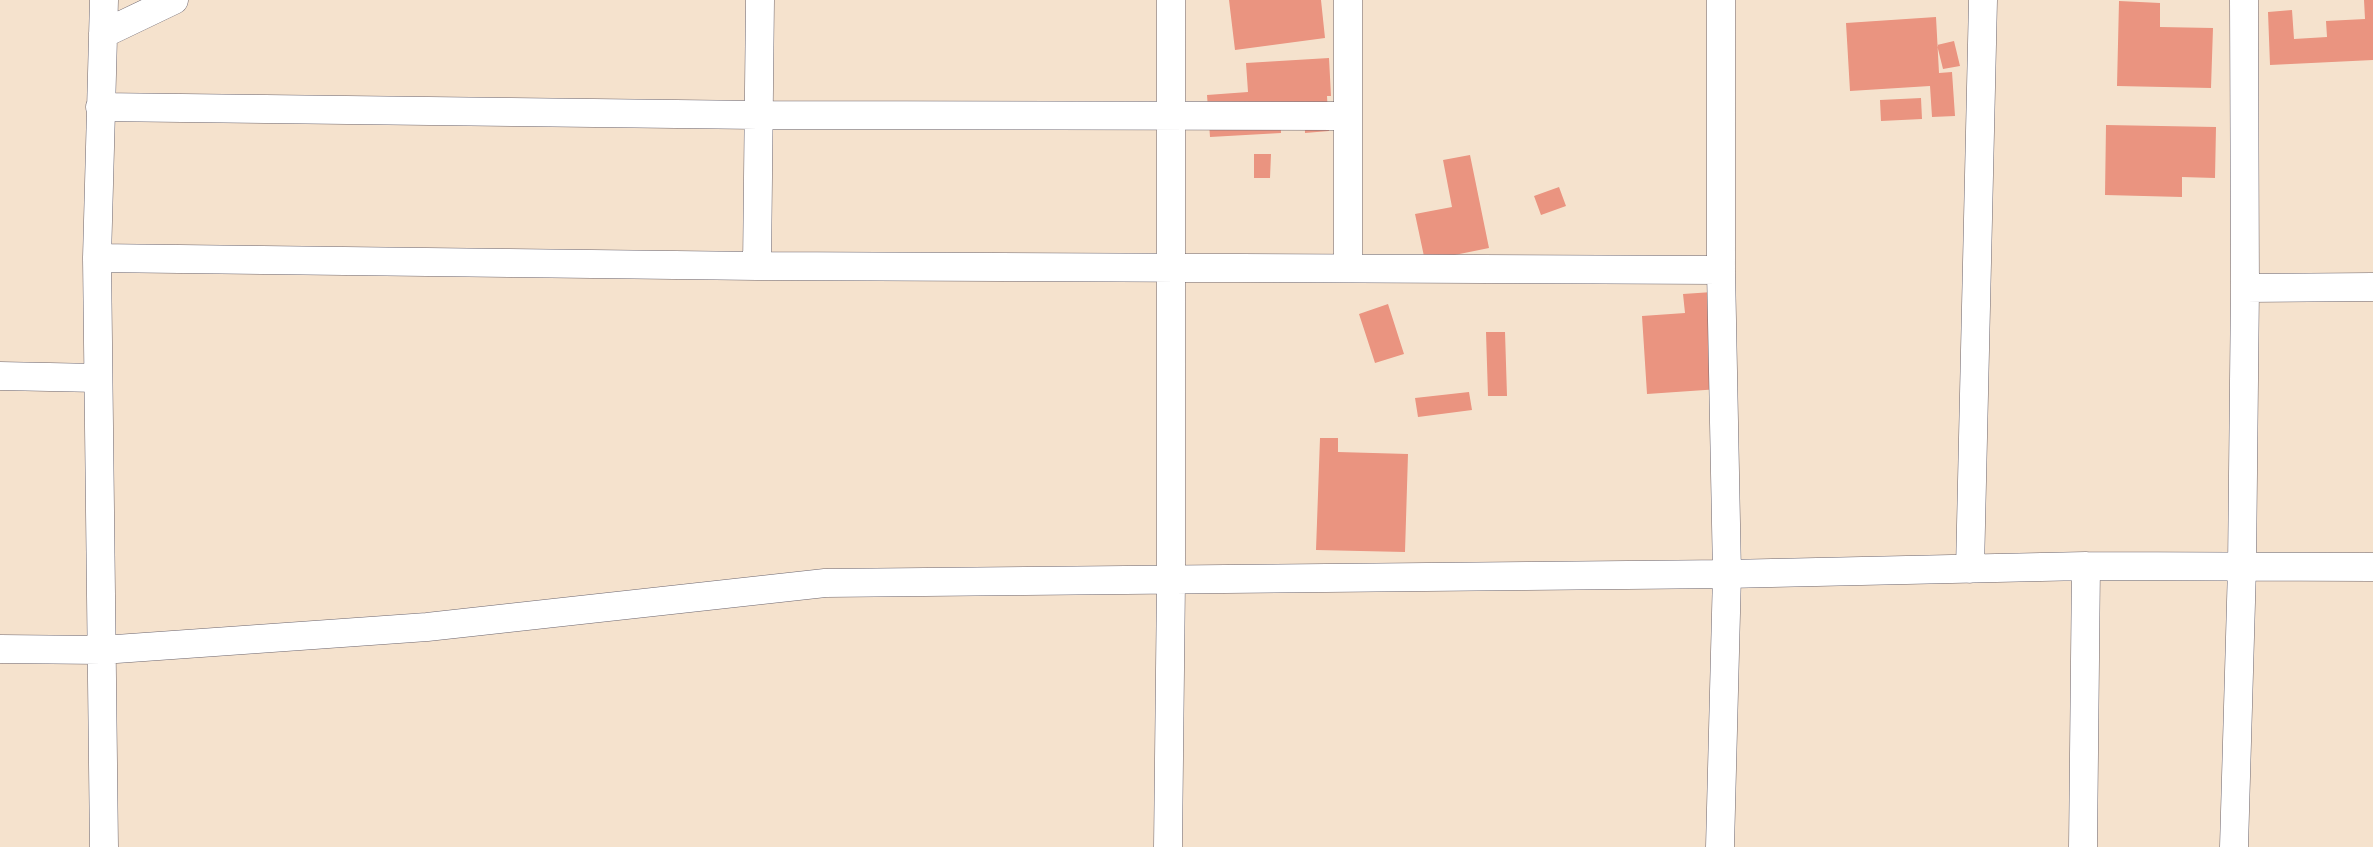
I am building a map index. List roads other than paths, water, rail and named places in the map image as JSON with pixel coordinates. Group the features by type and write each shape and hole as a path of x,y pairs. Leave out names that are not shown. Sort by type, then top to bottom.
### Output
{"street":[{"path":"104,0 97,258 104,847"},
{"path":"103,34 174,0"},
{"path":"757,266 760,0"},
{"path":"1168,847 1171,581 1172,116 1170,0"},
{"path":"1348,0 1348,268"},
{"path":"1720,847 1727,574 1721,270 1721,0"},
{"path":"1970,569 1983,0"},
{"path":"2234,847 2242,567 2245,288 2244,0"},
{"path":"100,107 758,115 1347,116"},
{"path":"97,258 1171,270 1348,268 1721,270"},
{"path":"2245,288 2373,287"},
{"path":"0,376 98,378"},
{"path":"2083,847 2086,566"},
{"path":"0,648 102,650 427,627 826,583 951,580 1171,581 1727,574 2086,566 2373,567"}]}
